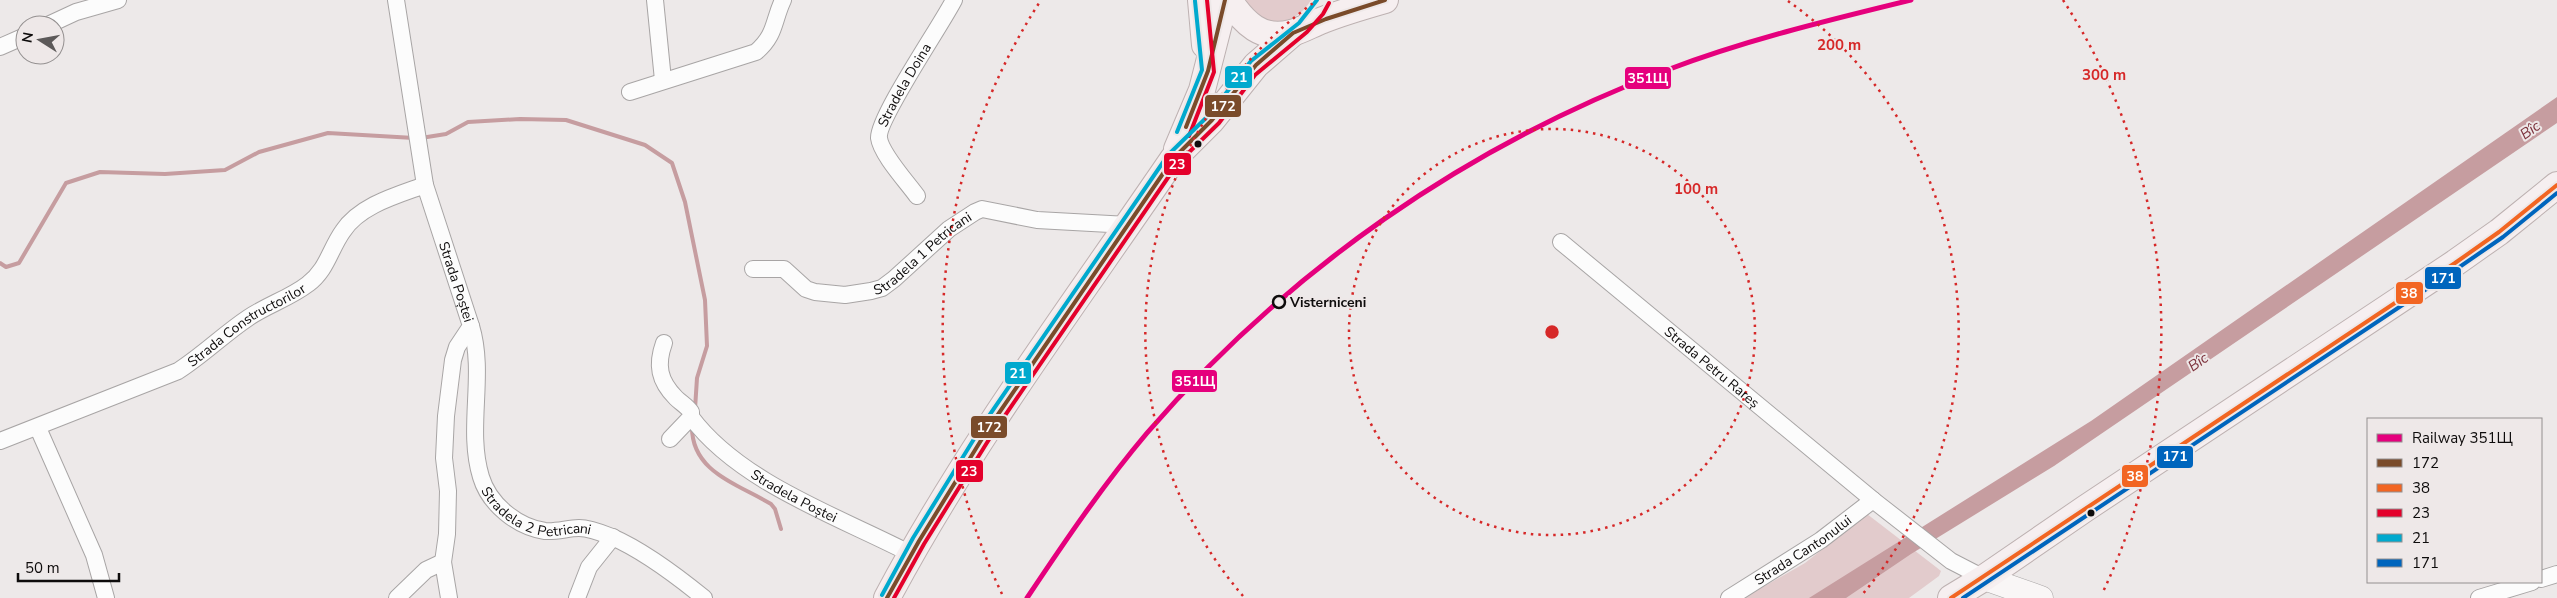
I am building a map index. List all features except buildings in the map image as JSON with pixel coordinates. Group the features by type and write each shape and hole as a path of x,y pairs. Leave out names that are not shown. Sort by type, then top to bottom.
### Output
{"main road":[{"path":"1201,0 1208,71"},
{"path":"1173,159 1208,71 1227,0"},
{"path":"1227,0 1249,26 1262,33 1278,36 1385,0"},
{"path":"887,598 911,554 984,437 1173,159 1212,120 1256,65 1318,14 1324,0"},
{"path":"1951,598 1984,578 2094,502 2499,232 2557,185"},
{"path":"2499,232 2557,209"},
{"name":"Strada Petru Rareș","path":"1984,578 2041,598"}],"street":[{"path":"65,17 118,0"},
{"name":"Strada Poștei","path":"396,0 425,185 471,326 456,347 450,379 444,458 448,491 447,534 442,562 449,598"},
{"path":"655,0 663,80"},
{"path":"630,92 756,52 769,38 776,25 783,0"},
{"name":"Stradela Doina","path":"917,196 882,147 879,132 909,74 954,0"},
{"path":"0,47 15,40"},
{"name":"Strada Constructorilor","path":"0,441 38,428 178,371 249,317 307,286 325,266 342,231 360,214 398,195 425,185"},
{"name":"Stradela 1 Petricani","path":"753,269 784,269 806,289 827,294 857,295 882,288 949,229 982,209 1037,220 1128,225"},
{"name":"Strada Petru Rareș","path":"1561,242 1873,500 1951,561 1984,578"},
{"name":"Stradela 2 Petricani","path":"471,326 477,356 476,454 481,477 488,492 510,516 530,527 554,531 586,529 613,537 636,550 704,598"},
{"name":"Stradela Poștei","path":"664,343 658,363 660,371 676,398 691,412 691,417 718,446 756,475 911,554"},
{"path":"670,439 691,417"},
{"path":"38,428 94,555 106,598"},
{"name":"Strada Cantonului","path":"1729,598 1821,540 1873,500"},
{"path":"577,598 589,567 613,537"},
{"path":"397,598 426,570 442,562"},
{"path":"2542,579 2557,574"},
{"path":"2479,598 2529,583"}],"shaded area":[{"path":"1246,0 1311,0 1296,16 1288,20 1278,21 1260,16 1252,10"},
{"path":"1867,514 1941,571 1939,576 1909,598 1744,598 1805,563"}],"water":[{"name":"Bîc","path":"2557,97 2557,123 2054,466 1911,554 1846,598 1809,598 2091,421"}],"waterway":[{"path":"421,138 446,134 468,122 520,119 566,120 645,145 672,163 685,202 705,300 707,346 697,378 695,409"},
{"path":"0,263 6,267 19,263 66,183 100,172 165,174 225,170 259,152 328,133 414,138"},
{"path":"692,426 694,442 699,455 708,466 731,483 771,504 775,509 781,529"}],"rail line":[{"name":"351Щ","path":"1027,598 1070,534 1115,473 1147,433 1202,374 1259,318 1320,267 1384,219 1451,175 1521,136 1593,101 1667,70 1757,40 1911,0"}],"transit line":[{"name":"23","path":"1189,136 1214,72 1207,0"},
{"name":"172","path":"1186,127 1208,71 1225,0"},
{"name":"21","path":"882,595 913,538 982,426 1168,155 1209,115 1251,61 1299,23 1317,0"},
{"name":"172","path":"887,598 919,541 988,429 1173,159 1212,120 1256,65 1293,33 1326,19 1385,0"},
{"name":"21","path":"1177,132 1202,70 1195,1"},
{"name":"23","path":"894,598 924,544 993,433 1178,163 1219,123 1255,75 1307,32 1323,14 1329,3"},
{"name":"38","path":"1951,598 2455,263 2499,232 2557,185"},
{"name":"171","path":"1963,598 2458,268 2503,237 2557,193"}],"place":[{"name":"Visterniceni","path":"1279,302"}]}
